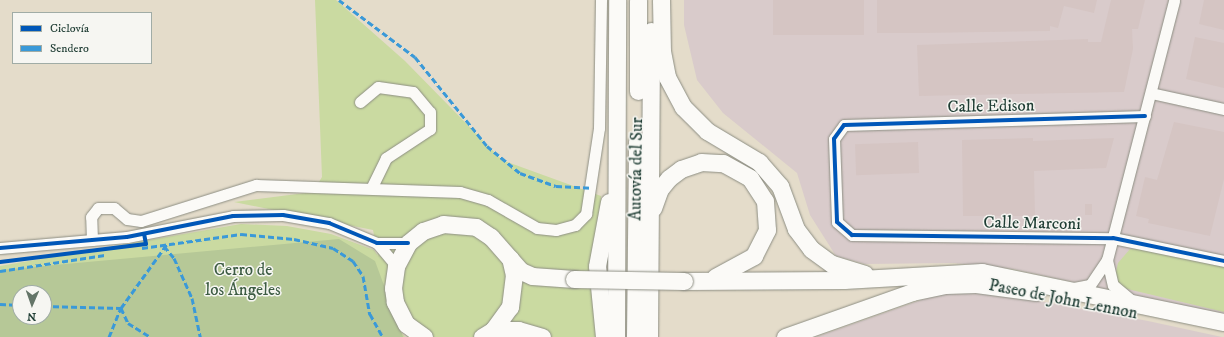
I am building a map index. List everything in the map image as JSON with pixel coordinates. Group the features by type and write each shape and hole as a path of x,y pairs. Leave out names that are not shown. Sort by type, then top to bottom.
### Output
{"highway":[{"name":"Autovía del Sur","path":"635,337 638,0"},
{"path":"648,337 650,226 649,98 653,0"},
{"path":"661,0 662,51 667,77 682,107 708,131 759,162 780,186 796,229 811,249 832,264 854,273 900,276"},
{"name":"Autovía del Sur","path":"616,337 618,2"},
{"path":"604,337 597,266 609,212 612,63 618,2"},
{"path":"650,226 660,189 681,169 701,162 723,163 736,168 759,190 765,201 767,230 754,256 719,277 684,281"},
{"path":"422,336 406,324 395,302 396,266 408,243 423,231 443,224 476,227 491,237 521,271 532,276 574,279 684,281 900,276"},
{"path":"487,334 510,307 514,275 510,258"},
{"name":"Paseo de John Lennon","path":"900,276 982,272 1224,322"},
{"name":"Paseo de John Lennon","path":"856,311 912,292 976,284 1036,292 1224,332"},
{"path":"785,337 856,311"},
{"path":"803,337 856,311"},
{"path":"487,334 518,330 542,337"}],"street":[{"path":"92,240 91,217 98,208 114,208 127,219 141,221 256,185 372,187 460,192 488,200 537,228 556,230 575,225 586,214 599,128 601,0"},
{"path":"1070,289 1090,285 1107,260 1174,0"},
{"path":"360,102 378,87 412,92 430,112 430,129 386,158 372,187"},
{"path":"1151,93 1224,108"},
{"name":"Calle Edison","path":"840,228 836,215 834,139 839,129 851,124 1145,116"},
{"path":"0,248 127,237 233,216 283,215 329,222 377,243 408,243"},
{"name":"Calle Marconi","path":"840,228 852,235 1113,238 1224,261"},
{"path":"377,243 396,266"},
{"path":"1107,260 1113,286 1136,304"}],"shaded area":[{"path":"684,0 1224,0 1224,315 1013,269 954,263 865,264 836,256 810,215 797,173 723,113 697,80 684,25"},
{"path":"990,292 1148,321 1222,337 816,337 941,293"}],"green space":[{"path":"315,0 336,0 405,61 502,160 601,196 600,337 408,337 393,322 405,337 0,337 0,266 241,224 287,226 331,234 374,250 378,256 373,230 234,202 313,192 322,177"},
{"name":"Cerro de los Ángeles","path":"339,239 375,261 403,337 0,337 0,270"},
{"path":"1137,248 1224,266 1224,312 1119,287 1115,276 1118,263 1130,249"}],"building":[{"path":"773,0 864,0 864,35 773,35"},
{"path":"877,0 1097,0 1094,13 1064,6 1058,28 1050,26 1050,31 877,33"},
{"path":"1111,0 1145,0 1138,29 1132,29 1133,49 1124,92 919,96 917,45 1088,39 1088,42 1101,42"},
{"path":"1204,0 1224,0 1224,30 1199,24"},
{"path":"1195,37 1224,43 1224,88 1186,79"},
{"path":"1174,122 1224,132 1224,179 1210,236 1148,223 1149,219 1136,216 1145,177 1157,180"},
{"path":"1033,138 1033,141 1114,138 1106,168 1034,171 1035,216 963,216 962,140"},
{"path":"918,142 919,173 856,175 855,144"},
{"path":"1085,204 1092,204 1092,215 1085,215"}],"marked path":[{"path":"339,0 415,57 487,146 520,173 556,186 591,188"},
{"path":"142,248 241,234 294,239 333,248 353,261 363,276 370,314 383,337"},
{"path":"109,337 121,308 167,244"},
{"path":"164,246 174,258 192,298 200,337"},
{"path":"0,271 105,255"},
{"path":"0,304 12,305"},
{"path":"52,306 121,308 128,323 150,337"}],"cycle path":[{"path":"1145,116 844,125 834,139 837,222 852,235 1113,238 1224,261"},
{"path":"0,248 127,237 233,216 283,215 329,223 377,243 408,243"},
{"path":"0,262 146,244 144,234"}]}
